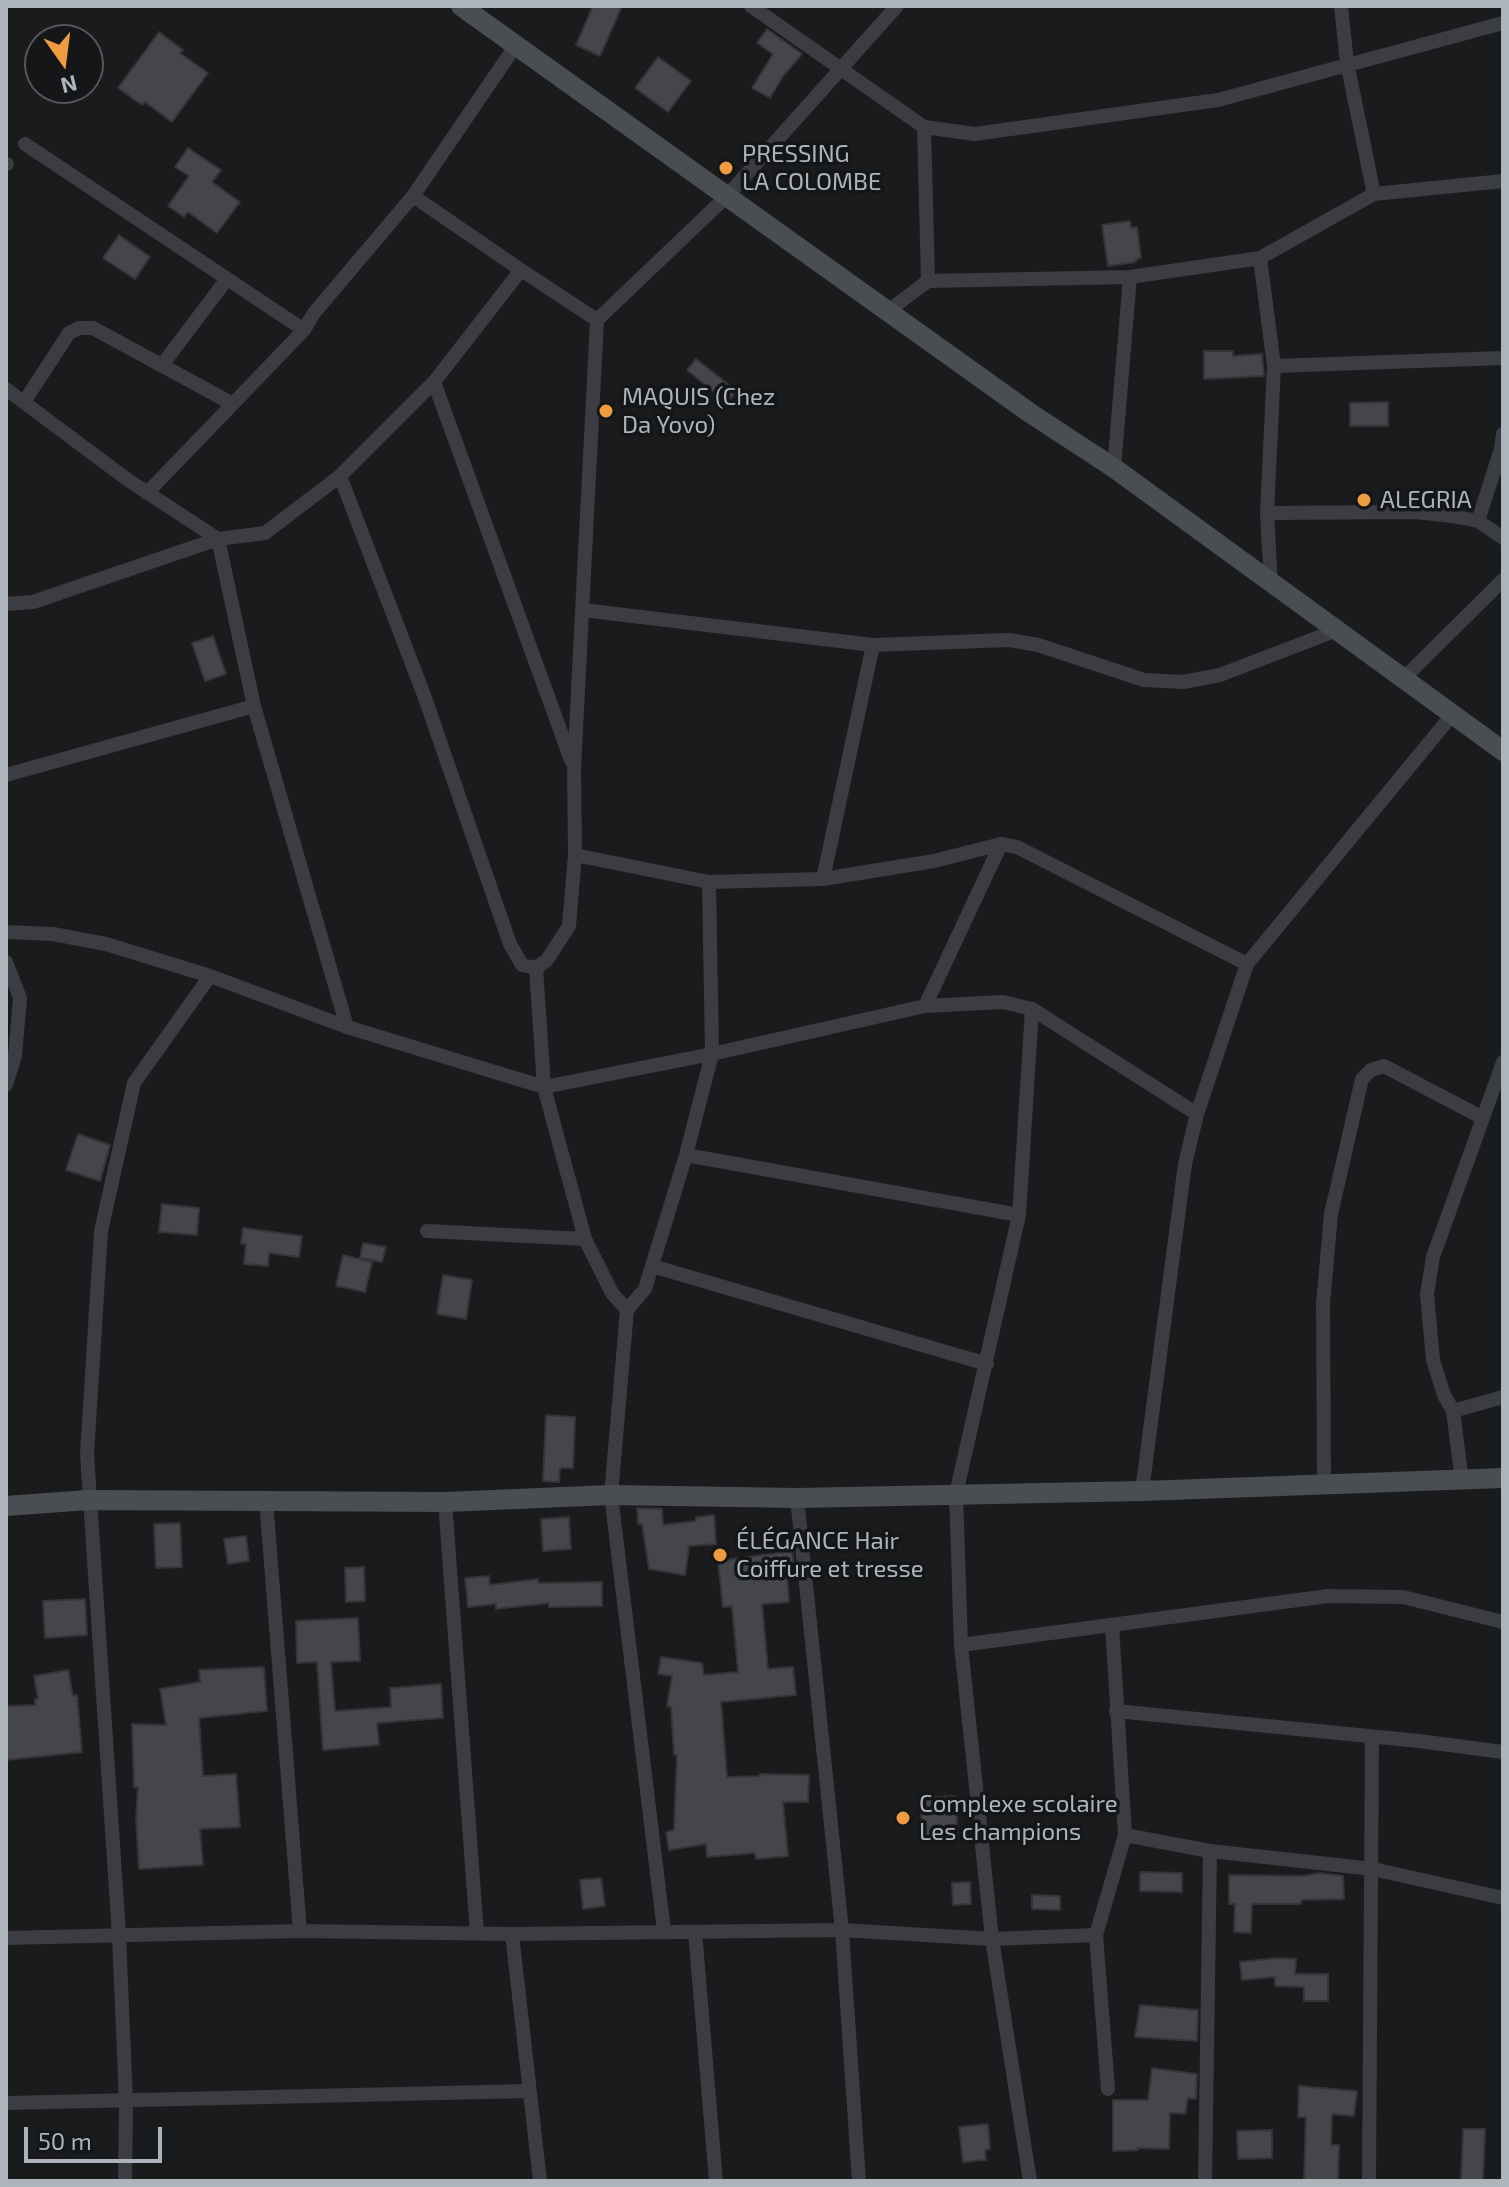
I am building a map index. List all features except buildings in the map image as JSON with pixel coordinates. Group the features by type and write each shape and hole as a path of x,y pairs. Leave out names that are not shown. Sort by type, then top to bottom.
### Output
{"main road":[{"path":"461,6 1030,413 1114,468 1503,751"},
{"path":"6,1506 88,1500 445,1502 611,1495 797,1498 1142,1491 1503,1478"}],"street":[{"path":"751,6 924,127 975,134 1185,106 1262,90 1347,63 1503,23"},
{"path":"340,476 424,695 510,944 522,965 536,968 547,960 569,926 575,855 574,768 597,320 727,196 897,6"},
{"path":"1341,6 1347,63 1374,194"},
{"path":"147,493 304,330 314,313 413,196 516,45"},
{"path":"924,127 928,281"},
{"path":"25,144 304,330"},
{"path":"888,311 928,281 1130,277 1260,258 1374,194 1503,181"},
{"path":"413,196 597,320"},
{"path":"1260,258 1274,366 1267,513 1271,585"},
{"path":"6,604 33,602 218,539 265,533 340,476 434,382 521,270"},
{"path":"1114,468 1130,277"},
{"path":"162,365 227,279"},
{"path":"24,402 69,333 79,328 93,328 231,403"},
{"path":"1274,366 1503,358"},
{"path":"434,382 574,768"},
{"path":"6,389 147,493 218,539 254,706 347,1027"},
{"path":"1478,521 1503,434"},
{"path":"1267,513 1416,512 1478,521 1503,538"},
{"path":"1403,679 1503,580"},
{"path":"583,610 873,645 1009,640 1038,645 1144,680 1183,682 1220,675 1337,630"},
{"path":"823,879 873,645"},
{"path":"6,775 254,706"},
{"path":"1142,1491 1185,1164 1197,1114 1247,964 1452,715"},
{"path":"575,855 709,882 823,879 934,861 1001,844 1017,847 1247,964"},
{"path":"925,1006 1001,844"},
{"path":"664,1931 611,1495 627,1310 645,1289 686,1155 712,1054 709,882"},
{"path":"6,932 53,934 106,944 210,976 347,1027 544,1087 712,1054 925,1006 1003,1002 1032,1009 1197,1114"},
{"path":"6,962 20,998 6,1085"},
{"path":"536,968 544,1087 585,1239 612,1293 627,1310"},
{"path":"125,2181 126,2102 119,1935 88,1500 87,1454 101,1231 134,1083 210,976"},
{"path":"1030,2181 992,1939 961,1645 956,1494 1019,1215 1032,1009"},
{"path":"1462,1481 1453,1411 1444,1395 1433,1360 1427,1294 1433,1257 1503,1062"},
{"path":"1324,1483 1323,1304 1330,1229 1362,1079 1371,1070 1384,1066 1483,1118"},
{"path":"686,1155 1019,1215"},
{"path":"427,1231 585,1239"},
{"path":"652,1266 987,1364"},
{"path":"1453,1411 1503,1397"},
{"path":"797,1498 842,1930 859,2181"},
{"path":"266,1500 300,1931"},
{"path":"445,1502 477,1933"},
{"path":"961,1645 1328,1596 1403,1597 1503,1622"},
{"path":"1108,2089 1096,1935 1125,1835 1112,1625"},
{"path":"1116,1711 1503,1752"},
{"path":"1369,2181 1372,1737"},
{"path":"1125,1835 1210,1851 1373,1869 1503,1898"},
{"path":"1205,2181 1210,1851"},
{"path":"6,1938 300,1931 512,1934 842,1930 992,1939 1096,1935"},
{"path":"695,1932 716,2181"},
{"path":"512,1934 540,2181"},
{"path":"6,2103 529,2091"}],"place":[{"name":"PRESSING LA COLOMBE","path":"726,168"},
{"name":"MAQUIS (Chez Da Yovo)","path":"606,411"},
{"name":"ALEGRIA","path":"1364,500"},
{"name":"ÉLÉGANCE Hair Coiffure et tresse","path":"720,1555"},
{"name":"Complexe scolaire Les champions","path":"903,1818"}]}
